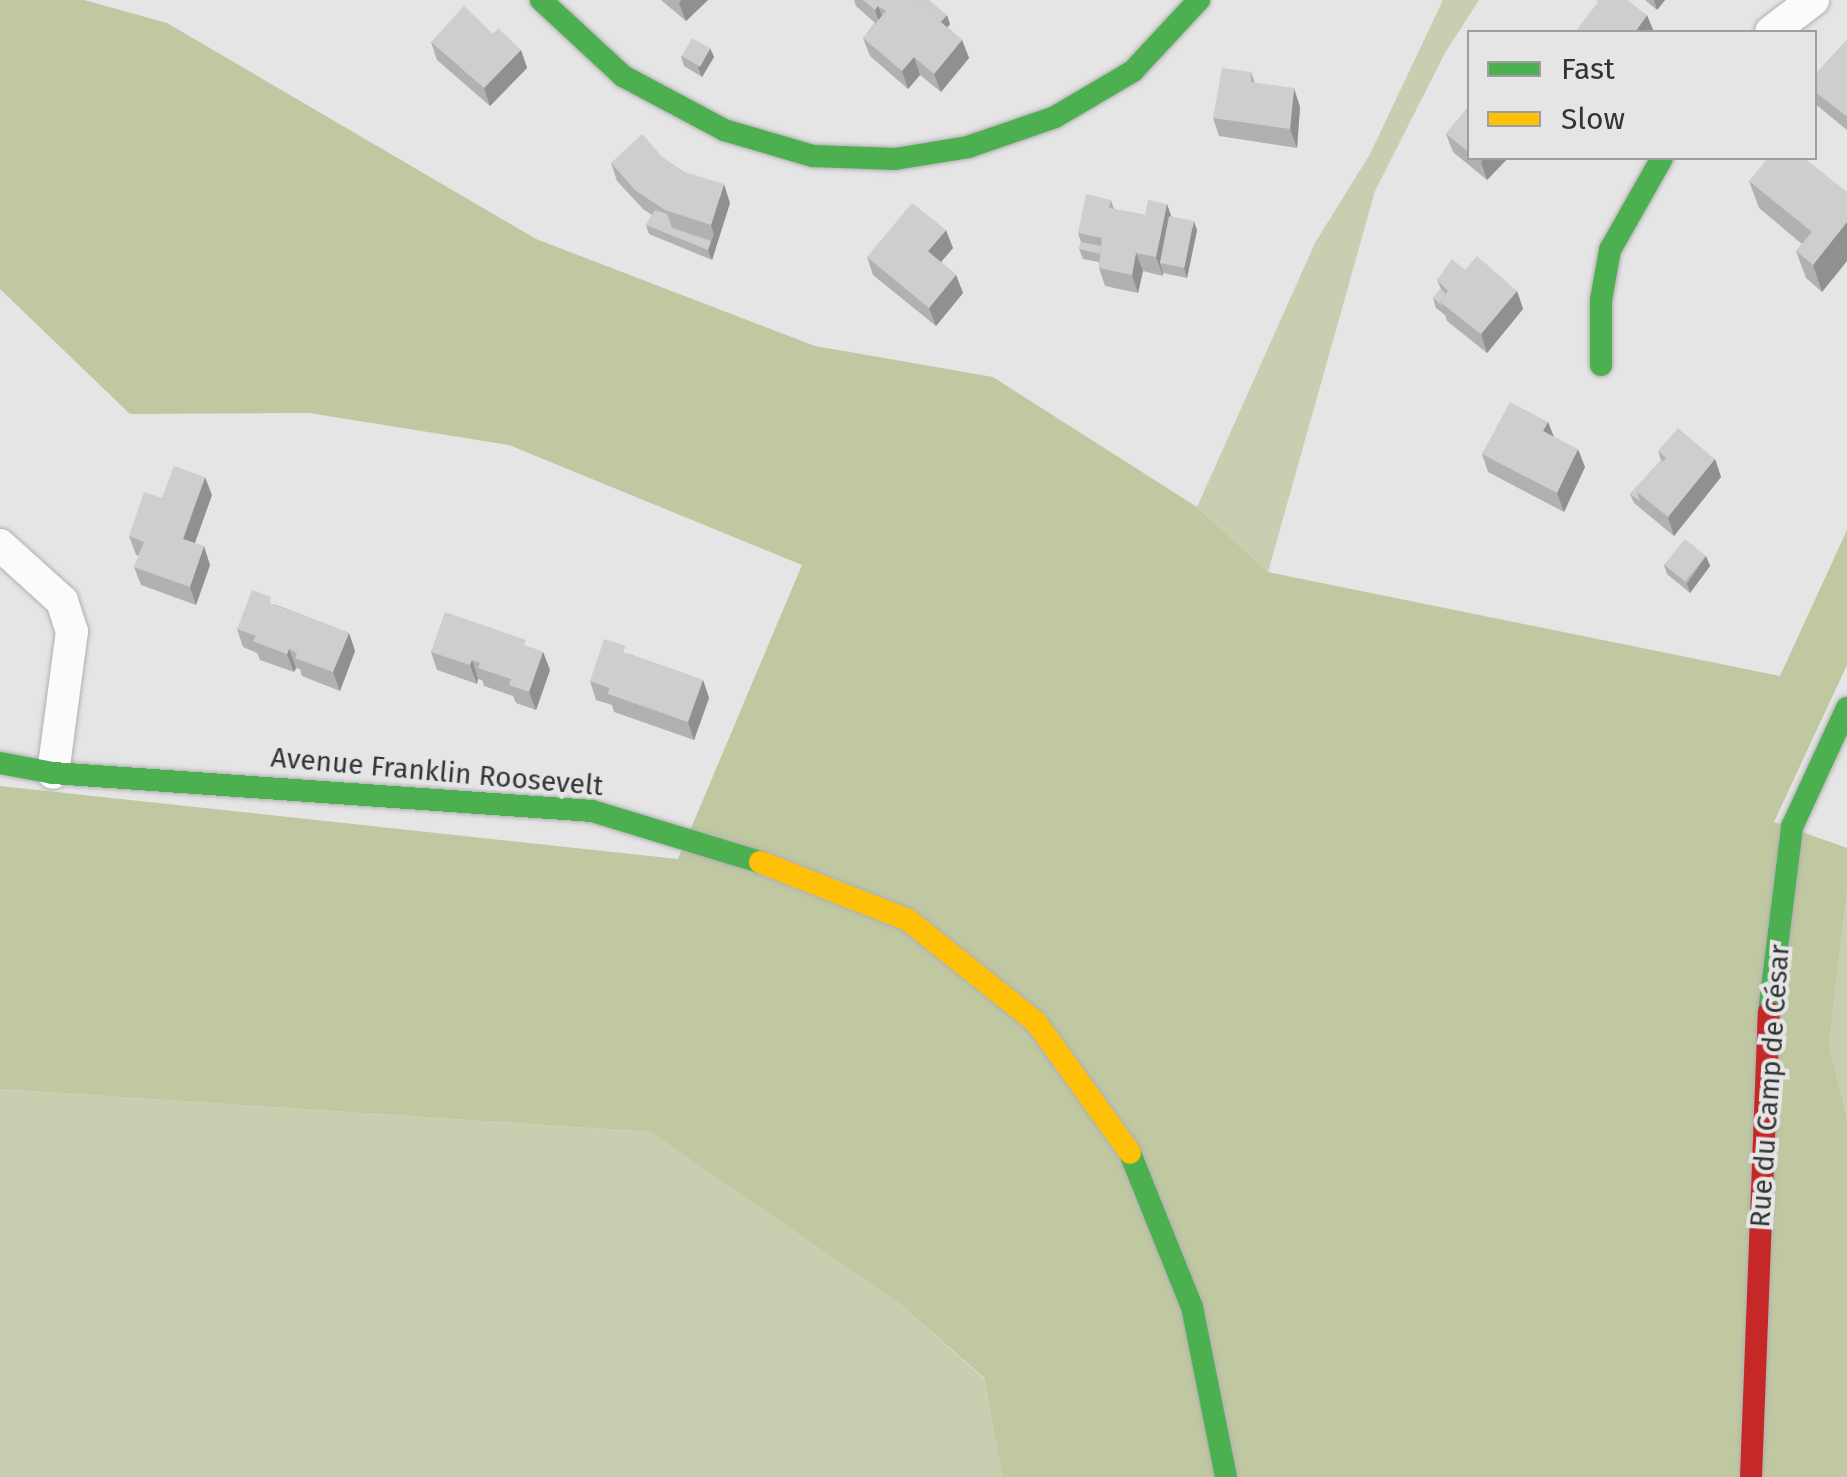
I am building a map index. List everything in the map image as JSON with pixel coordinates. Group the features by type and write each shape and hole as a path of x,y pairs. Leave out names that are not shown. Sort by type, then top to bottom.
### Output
{"street":[{"path":"541,0 623,76 724,130 814,156 895,158 968,147 1055,118 1133,71 1199,0"},
{"path":"1774,30 1813,0"},
{"path":"1601,365 1601,300 1610,250 1661,160"},
{"path":"0,545 62,601 72,630 53,773"},
{"name":"Rue du Camp de César","path":"1751,1477 1767,1031 1792,827 1847,708"},
{"name":"Avenue Franklin Roosevelt","path":"0,764 53,773 592,811 741,854 908,920 1036,1022 1132,1155 1192,1307 1226,1477"}],"green space":[{"path":"0,0 84,0 167,23 536,239 815,346 993,377 1197,507 1268,572 1780,676 1847,530 1847,665 1774,822 1847,848 1847,891 1829,1045 1847,1117 1847,1477 1002,1477 984,1378 900,1304 650,1132 0,1089 0,786 678,859 802,565 509,445 309,413 130,414 0,289"},
{"path":"1443,0 1479,0 1445,53 1375,191 1268,572 1197,507 1315,243 1370,154"},
{"path":"1847,891 1847,1117 1829,1045"},
{"path":"0,1089 650,1132 900,1304 984,1379 1002,1477 0,1477"}],"building":[{"path":"863,0 915,0 962,40 934,74 914,57 902,71 863,38 886,11 878,6 875,10"},
{"path":"915,0 929,0 947,15 941,22"},
{"path":"1627,0 1647,15 1636,30 1577,30 1598,2"},
{"path":"464,6 493,34 498,28 521,50 484,88 431,42"},
{"path":"692,38 710,48 700,67 682,56"},
{"path":"1847,40 1846,116 1817,93 1817,73"},
{"path":"1222,68 1251,72 1251,82 1294,88 1290,129 1213,118"},
{"path":"1467,109 1467,151 1446,134"},
{"path":"642,134 663,158 684,172 724,184 711,225 665,210 636,191 611,163"},
{"path":"1766,160 1807,160 1847,192 1847,222 1813,265 1796,251 1812,232 1749,181"},
{"path":"1086,194 1111,200 1109,208 1145,215 1148,200 1167,204 1156,257 1136,253 1132,275 1099,268 1102,238 1078,233"},
{"path":"912,203 946,230 928,251 956,275 929,308 867,257"},
{"path":"655,210 667,214 672,228 711,241 708,250 646,225"},
{"path":"1169,216 1194,221 1184,268 1160,263"},
{"path":"1081,242 1101,246 1100,254 1079,249"},
{"path":"1477,256 1517,291 1481,334 1440,302 1448,291 1437,280 1452,259 1465,270"},
{"path":"1441,289 1446,294 1440,302 1442,306 1433,298"},
{"path":"1510,402 1548,422 1543,431 1578,449 1557,493 1482,454"},
{"path":"1678,428 1715,459 1668,517 1637,492 1666,458 1658,451"},
{"path":"1661,460 1637,492 1640,501 1630,494"},
{"path":"174,466 205,477 183,539 204,546 190,587 134,567 144,542 129,536 144,492 162,498"},
{"path":"1685,539 1706,556 1685,582 1664,565"},
{"path":"252,590 271,597 270,603 349,633 333,672 295,658 297,653 289,649 287,654 253,641 256,636 237,629"},
{"path":"445,612 526,640 524,645 543,652 529,692 509,685 511,679 478,668 480,663 472,660 470,665 431,652"},
{"path":"604,639 626,646 623,652 703,680 688,722 608,694 609,688 590,681"}],"traffic: fast":[{"path":"541,0 623,76 724,130 813,156 895,159 968,147 1055,117 1133,71 1199,0"},
{"path":"1601,365 1601,300 1610,250 1661,160"},
{"path":"1769,1012 1792,827 1847,708"},
{"path":"0,763 53,773 592,811 760,862"},
{"path":"1130,1153 1192,1307 1226,1477"}],"traffic: slow":[{"path":"760,862 908,920 1036,1022 1130,1153"}],"traffic: jam":[{"path":"1751,1477 1769,1012"}]}
